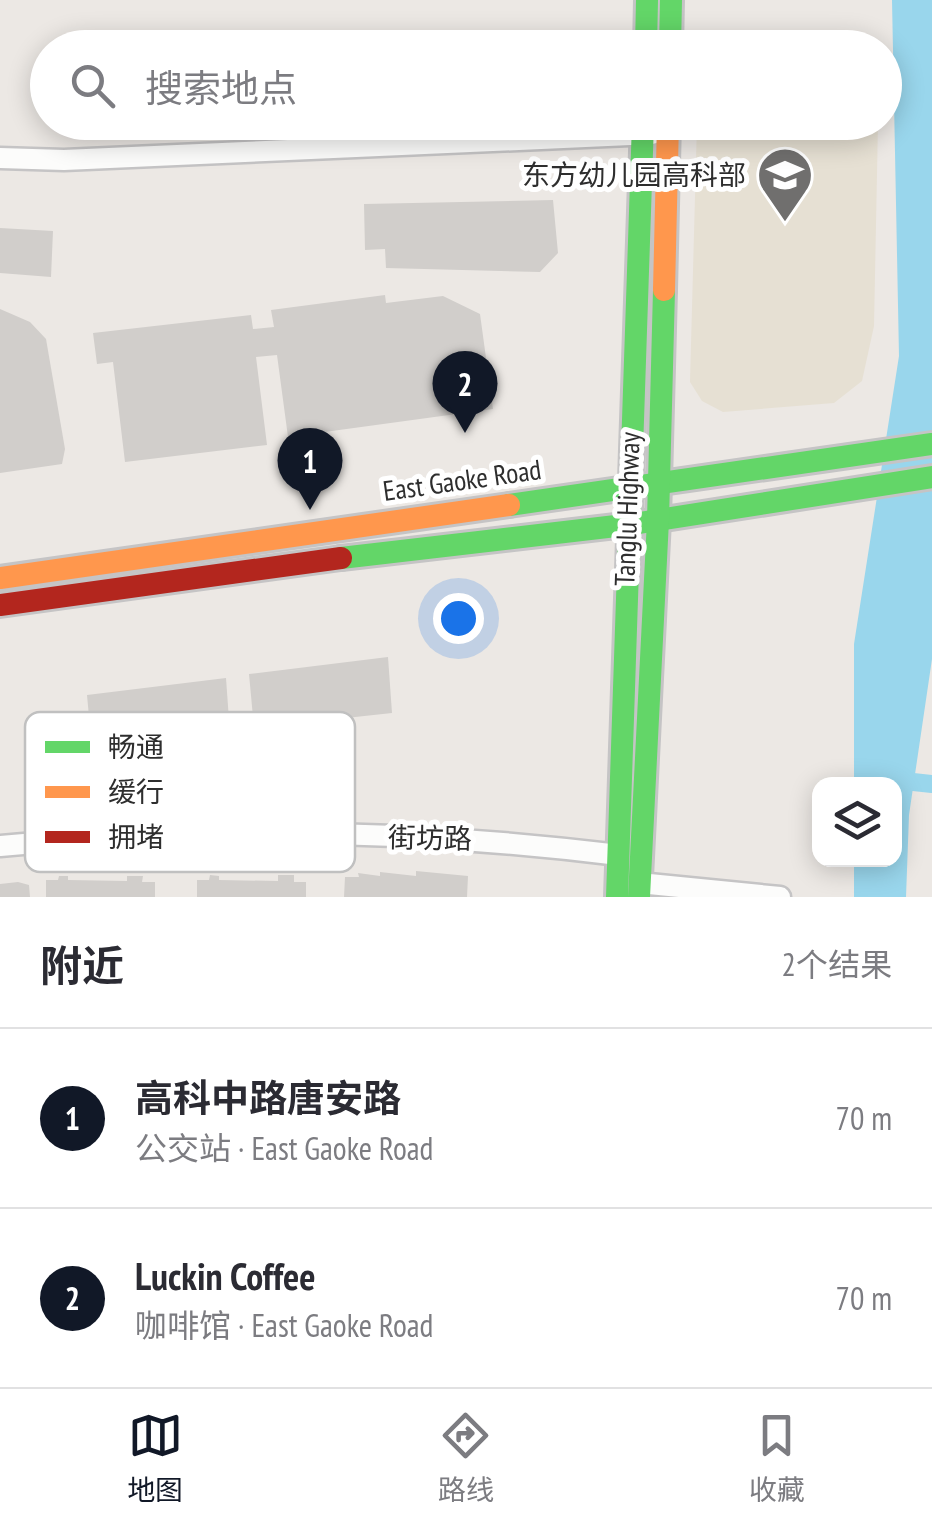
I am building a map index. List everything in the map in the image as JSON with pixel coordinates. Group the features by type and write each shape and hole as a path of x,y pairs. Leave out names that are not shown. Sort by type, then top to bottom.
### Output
{"main road":[{"path":"646,30 647,0"},
{"path":"670,30 671,0"},
{"name":"Tanglu Highway","path":"617,897 633,524 643,140"},
{"name":"Tanglu Highway","path":"639,890 658,520 668,140"},
{"name":"East Gaoke Road","path":"0,578 932,444"},
{"path":"0,605 428,546 633,524 932,477"}],"street":[{"path":"0,158 84,160 433,140"},
{"name":"街坊路","path":"355,837 432,836 619,856"},
{"name":"街坊路","path":"0,846 25,844"},
{"path":"639,890 780,897"}],"shaded area":[{"name":"东方幼儿园高科部","path":"697,140 878,140 874,326 862,381 834,403 723,412 702,401 690,382"}],"water":[{"path":"892,0 932,0 932,659 909,815 906,897 854,897 854,867 902,867 902,777 854,777 854,644 899,356 895,140 902,140 902,30 893,30"}],"building":[{"path":"553,200 558,253 540,272 386,268 385,249 365,250 364,204"},
{"path":"0,228 53,231 51,277 0,273"},
{"path":"385,295 386,303 443,296 480,314 493,409 288,437 277,355 256,357 267,445 125,462 113,362 97,364 93,333 251,315 253,329 274,327 271,310"},
{"path":"0,309 30,322 46,339 65,449 62,464 0,473"},
{"path":"388,657 392,713 355,717 355,712 253,712 249,674"},
{"path":"226,678 228,712 89,712 87,695"},
{"path":"416,871 468,876 467,897 344,897 345,877 359,877 358,873 380,876 380,872 416,876"},
{"path":"210,875 219,876 219,880 278,881 278,875 294,875 294,882 306,882 306,897 197,897 197,880 209,880"},
{"path":"59,876 68,876 68,880 127,881 127,876 143,876 142,882 155,882 155,897 46,897 46,880 58,880"},
{"path":"0,884 29,885 30,897 0,897"}],"waterway":[{"path":"902,781 932,784"}],"traffic: fast":[{"path":"646,30 647,0"},
{"path":"670,30 671,0"},
{"path":"617,897 642,140"},
{"path":"639,897 658,520 664,290"},
{"path":"509,505 932,444"},
{"path":"341,558 633,524 932,477"}],"traffic: slow":[{"path":"664,290 668,140"},
{"path":"0,578 509,505"}],"traffic: jam":[{"path":"0,605 341,558"}],"place":[{"name":"东方幼儿园高科部","path":"785,224"},
{"name":"Luckin Coffee","path":"465,433"},
{"name":"高科中路唐安路","path":"310,510"}]}
